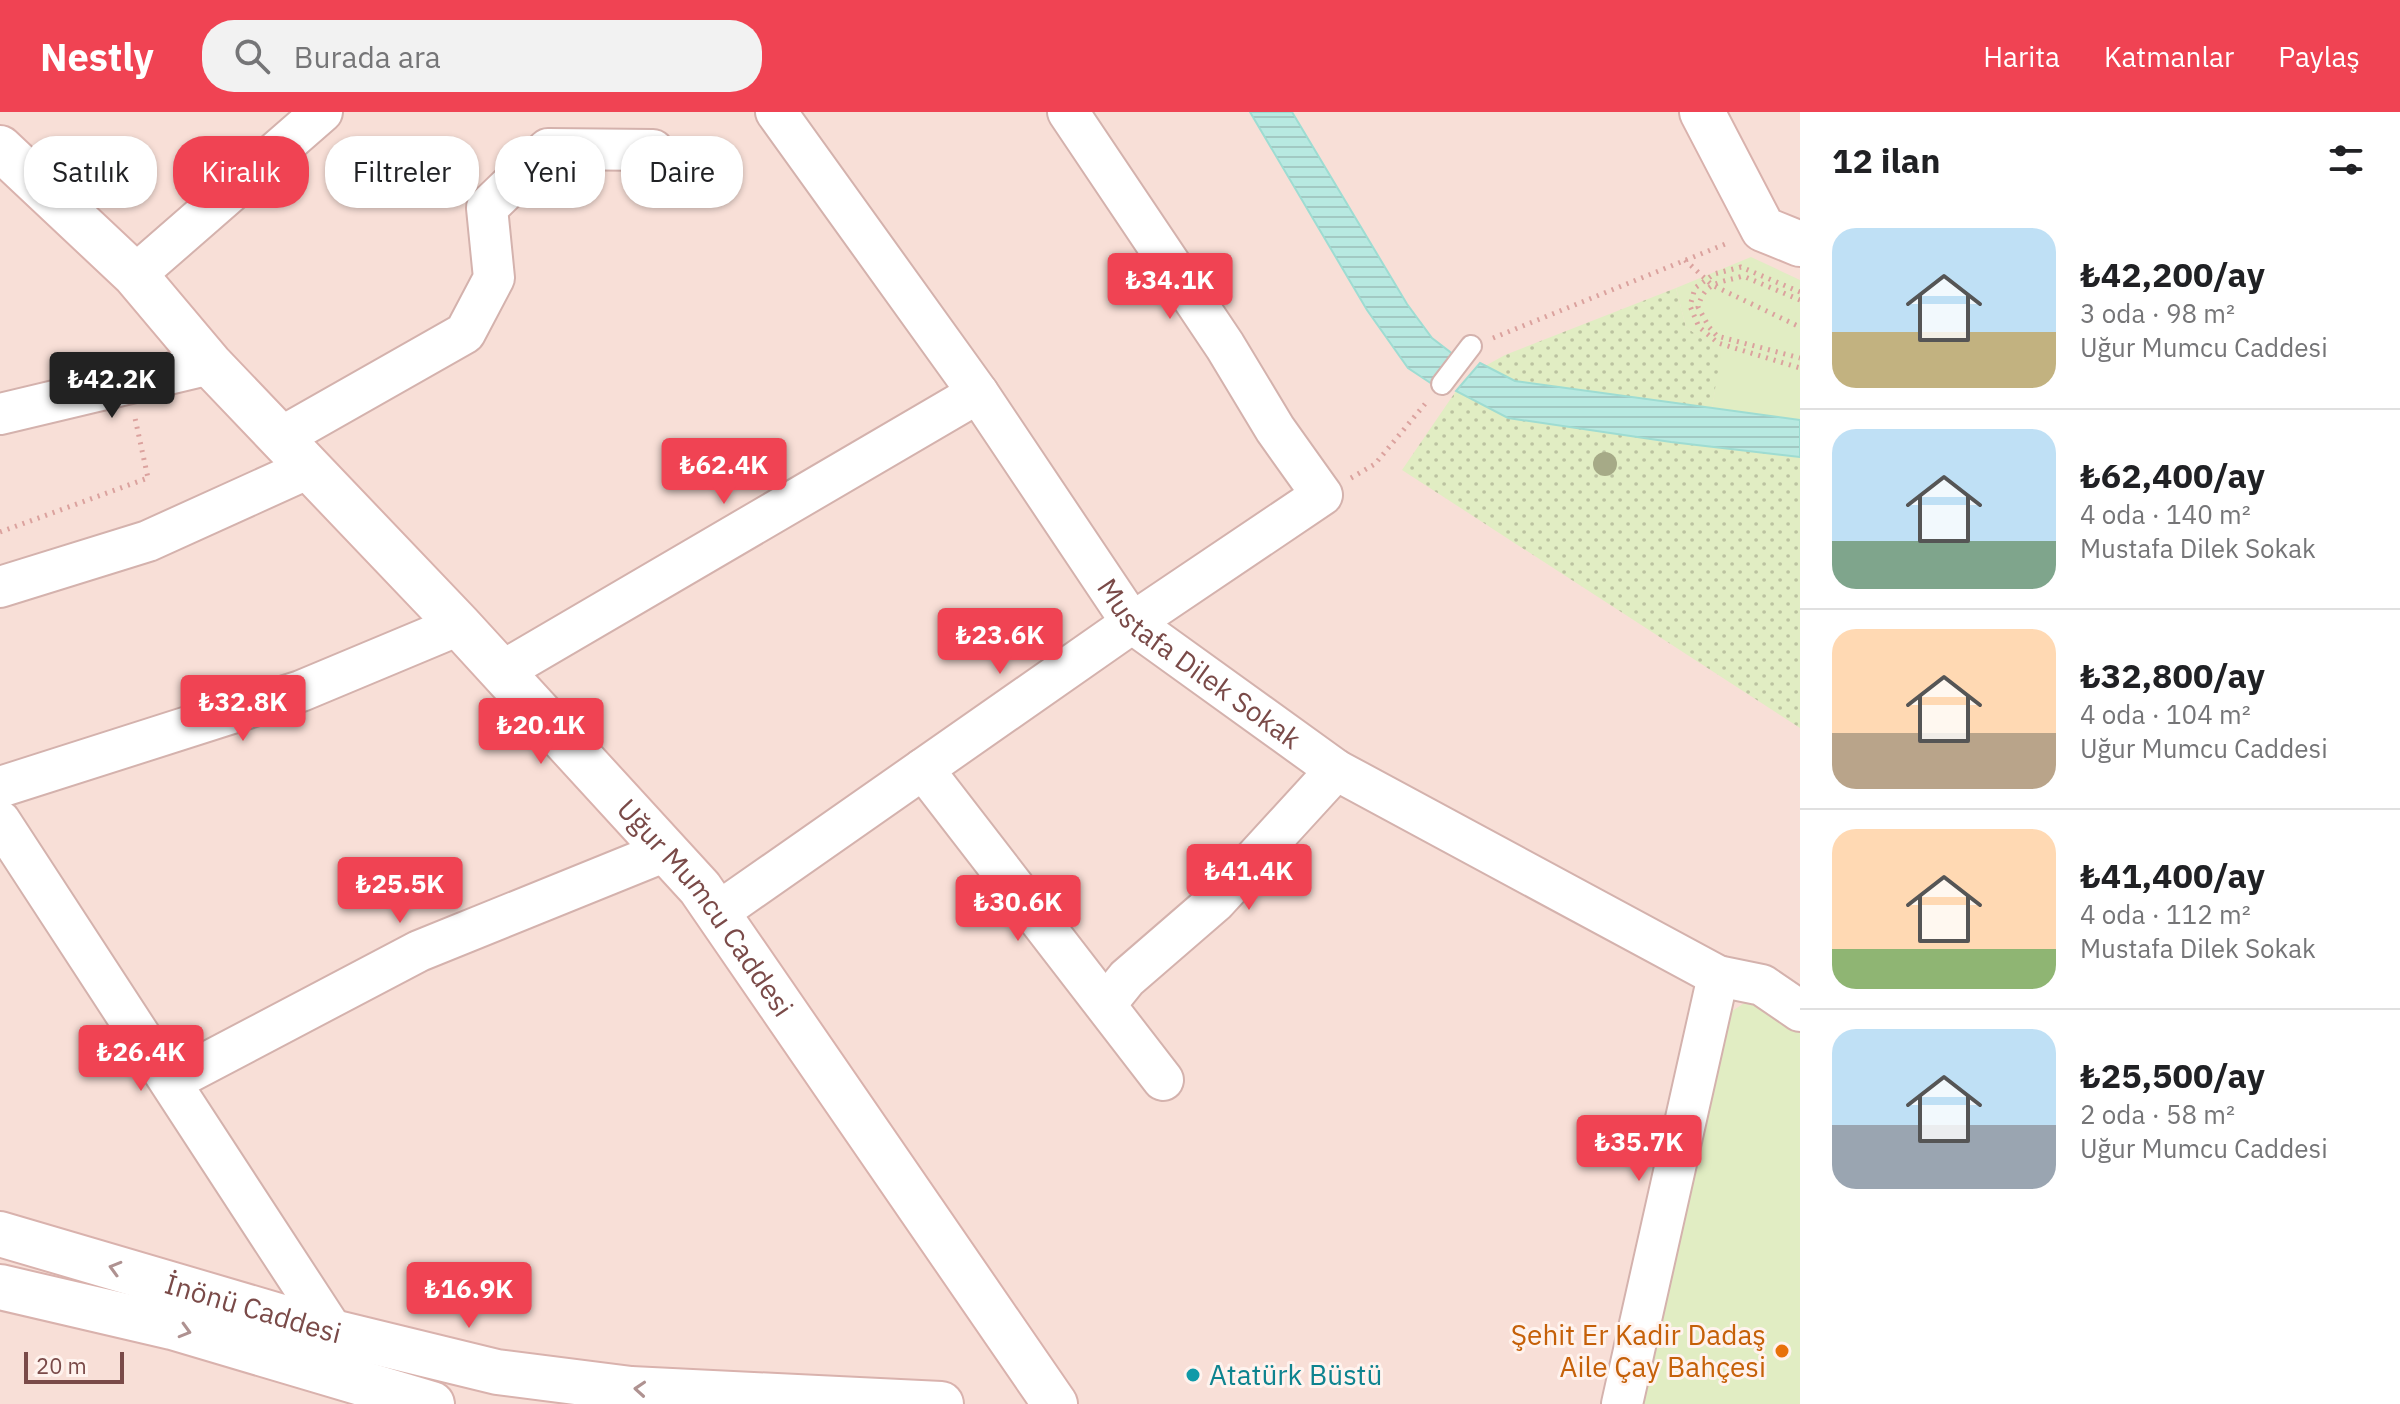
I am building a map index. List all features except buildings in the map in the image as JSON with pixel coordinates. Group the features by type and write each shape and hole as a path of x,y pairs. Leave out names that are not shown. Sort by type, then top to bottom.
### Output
{"street":[{"path":"135,275 322,112"},
{"name":"Mustafa Dilek Sokak","path":"776,112 978,393 1132,623 1336,770 1718,976 1762,985 1800,1011"},
{"path":"717,913 1132,623 1322,495 1275,429 1225,346 1068,112"},
{"path":"1702,112 1789,237"},
{"name":"Uğur Mumcu Caddesi","path":"0,148 135,275 210,364 459,625 700,888 1055,1404"},
{"path":"0,587 148,541 294,453 465,333 494,278 487,208 548,149 621,150"},
{"path":"0,414 210,364"},
{"path":"501,672 978,393"},
{"path":"0,787 301,691 459,625"},
{"path":"923,769 1163,1080"},
{"path":"1106,1004 1127,978 1216,901 1336,770"},
{"path":"0,821 333,1332"},
{"path":"172,1081 419,951 666,851"},
{"path":"1622,1404 1718,976"},
{"name":"İnönü Caddesi","path":"0,1234 333,1332 497,1372 631,1389 941,1404"},
{"name":"İnönü Caddesi","path":"0,1287 172,1327 432,1404"}],"lane":[{"path":"1442,384 1471,346"}],"path":[{"path":"1471,346 1685,260 1789,237"},
{"path":"1685,260 1712,285 1800,327"},
{"path":"1800,292 1741,267 1714,274 1705,280 1695,288 1690,306 1699,327 1718,343 1800,368"},
{"path":"1800,300 1743,276 1712,285 1702,293 1698,307 1717,336 1800,358"},
{"path":"1322,495 1375,464 1442,384"},
{"path":"0,532 148,478 135,417 120,420"}],"shaded area":[{"path":"0,112 1800,112 1800,1404 0,1404"}],"green space":[{"path":"1751,257 1800,280 1800,420 1712,408 1721,353 1686,327 1676,288"},
{"path":"1676,288 1686,327 1722,353 1712,408 1515,381 1485,366 1505,355"},
{"path":"1456,391 1508,418 1800,457 1800,728 1402,470"},
{"path":"1752,998 1800,1027 1800,1404 1634,1404 1726,1015"}],"water":[{"path":"1250,112 1292,112 1407,304 1432,338 1454,355 1432,384 1408,368 1367,310"},
{"path":"1480,363 1515,381 1800,420 1800,457 1508,418 1456,391"}],"place":[{"name":"Şehit Er Kadir Dadaş Aile Çay Bahçesi","path":"1782,1351"},
{"name":"Atatürk Büstü","path":"1193,1375"}]}
